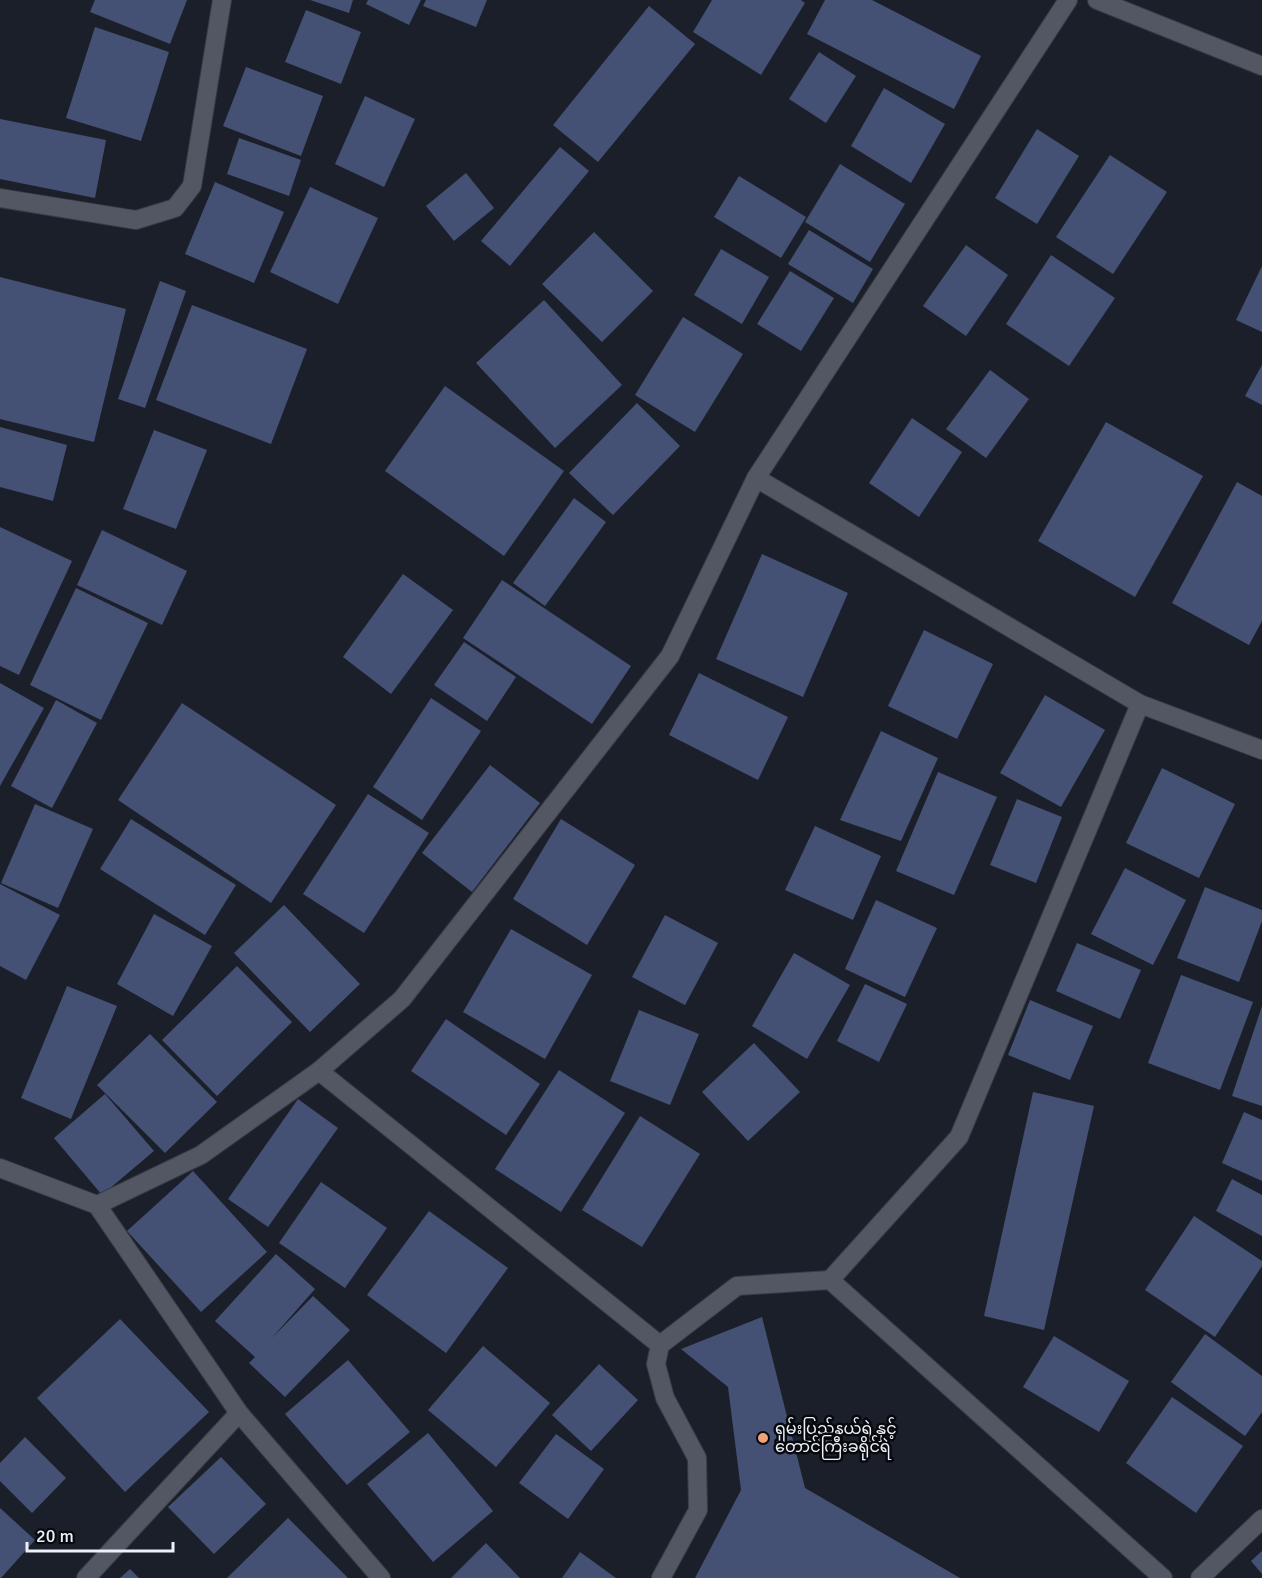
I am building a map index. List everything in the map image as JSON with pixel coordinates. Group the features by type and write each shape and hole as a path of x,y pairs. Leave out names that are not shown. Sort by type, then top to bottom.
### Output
{"street":[{"path":"0,198 136,220 175,208 192,186 222,0"},
{"path":"97,1205 201,1155 319,1071 402,999 670,656 756,478 1068,0"},
{"path":"1097,0 1262,66"},
{"path":"756,478 1140,704 1262,750"},
{"path":"661,1578 698,1510 698,1468 697,1458 666,1398 656,1364 660,1345 737,1286 830,1280 959,1137 1140,704"},
{"path":"319,1071 660,1345"},
{"path":"0,1168 97,1205 239,1413 381,1578"},
{"path":"830,1280 1163,1578"},
{"path":"86,1578 239,1413"},
{"path":"1200,1578 1262,1519"}],"building":[{"path":"95,0 187,0 170,44 90,12"},
{"path":"310,0 353,0 349,13"},
{"path":"368,0 421,0 409,25 366,4"},
{"path":"426,0 487,0 476,27 423,6"},
{"path":"712,0 801,0 805,3 761,75 693,32"},
{"path":"825,0 872,0 981,56 954,109 807,34"},
{"path":"649,6 695,44 598,162 553,125"},
{"path":"306,10 361,32 341,84 285,62"},
{"path":"95,27 169,52 141,141 66,118"},
{"path":"819,52 856,76 826,123 789,99"},
{"path":"246,67 323,96 301,156 223,126"},
{"path":"884,88 945,124 911,183 851,146"},
{"path":"365,96 415,119 384,187 335,164"},
{"path":"0,119 106,140 95,198 0,179"},
{"path":"1037,129 1079,156 1037,224 995,198"},
{"path":"239,138 301,160 289,196 227,174"},
{"path":"560,147 589,171 510,266 481,241"},
{"path":"1110,155 1167,192 1113,274 1056,237"},
{"path":"840,164 905,204 870,262 805,222"},
{"path":"466,173 494,208 454,241 426,206"},
{"path":"739,176 806,217 781,258 714,217"},
{"path":"215,182 284,212 254,283 185,254"},
{"path":"310,187 378,218 338,304 270,272"},
{"path":"809,230 873,269 853,303 788,264"},
{"path":"594,232 653,291 602,342 542,284"},
{"path":"966,245 1008,275 966,336 923,306"},
{"path":"721,249 769,277 742,324 694,295"},
{"path":"1051,255 1115,298 1069,366 1006,324"},
{"path":"1262,266 1262,332 1236,320"},
{"path":"790,271 834,298 801,351 757,324"},
{"path":"0,277 126,309 94,442 0,419"},
{"path":"160,281 186,291 145,408 118,399"},
{"path":"544,300 622,385 555,448 476,363"},
{"path":"192,305 307,349 271,444 156,400"},
{"path":"683,317 743,354 695,432 635,395"},
{"path":"1262,365 1262,405 1245,396"},
{"path":"990,370 1029,399 986,458 946,429"},
{"path":"445,386 564,471 504,556 385,471"},
{"path":"637,403 680,446 613,515 569,473"},
{"path":"912,418 962,452 919,517 869,483"},
{"path":"1106,422 1203,476 1135,597 1038,541"},
{"path":"0,427 67,445 53,501 0,487"},
{"path":"154,430 207,450 176,529 123,509"},
{"path":"1237,482 1262,496 1262,621 1249,645 1172,603"},
{"path":"574,498 606,522 545,606 513,583"},
{"path":"0,527 72,561 19,675 0,666"},
{"path":"102,530 187,571 162,625 77,585"},
{"path":"762,554 848,593 803,697 716,659"},
{"path":"403,574 453,610 391,694 343,657"},
{"path":"502,580 631,666 592,724 463,638"},
{"path":"76,588 148,623 101,720 30,685"},
{"path":"924,630 993,664 957,739 888,706"},
{"path":"464,642 516,677 487,721 434,685"},
{"path":"699,673 788,717 758,780 669,735"},
{"path":"0,683 44,708 0,786"},
{"path":"1045,695 1105,730 1061,807 1000,773"},
{"path":"431,698 481,731 422,820 373,787"},
{"path":"56,700 97,723 52,808 11,786"},
{"path":"182,703 336,805 271,903 118,800"},
{"path":"881,731 938,758 901,841 840,820"},
{"path":"490,765 540,803 472,892 422,853"},
{"path":"1162,768 1235,804 1199,878 1126,843"},
{"path":"938,772 997,797 954,895 896,871"},
{"path":"368,794 429,833 364,933 303,894"},
{"path":"1017,799 1062,817 1036,883 990,865"},
{"path":"35,804 93,829 58,908 1,883"},
{"path":"131,819 236,885 205,935 100,869"},
{"path":"561,819 635,865 587,945 513,899"},
{"path":"815,826 881,856 853,920 785,890"},
{"path":"1125,868 1186,900 1153,965 1091,934"},
{"path":"0,884 60,915 26,980 0,966"},
{"path":"1205,887 1262,910 1262,921 1239,982 1177,958"},
{"path":"876,900 937,928 905,997 845,969"},
{"path":"284,905 360,984 310,1032 234,953"},
{"path":"154,914 212,946 173,1016 117,984"},
{"path":"665,915 718,943 685,1005 632,977"},
{"path":"511,929 592,975 545,1059 463,1012"},
{"path":"1077,943 1141,970 1120,1019 1056,991"},
{"path":"794,953 850,985 807,1059 752,1026"},
{"path":"237,966 292,1022 217,1096 162,1040"},
{"path":"1181,975 1253,1002 1220,1090 1148,1063"},
{"path":"865,984 907,1004 879,1062 837,1041"},
{"path":"67,986 117,1006 71,1119 21,1098"},
{"path":"1030,1000 1093,1026 1070,1080 1008,1055"},
{"path":"1262,1006 1262,1106 1232,1096"},
{"path":"639,1010 699,1034 670,1105 610,1081"},
{"path":"446,1019 540,1084 506,1135 411,1071"},
{"path":"150,1034 217,1102 165,1153 97,1085"},
{"path":"754,1043 800,1092 748,1141 702,1092"},
{"path":"559,1070 625,1113 561,1212 495,1169"},
{"path":"1033,1092 1094,1106 1044,1330 984,1316"},
{"path":"105,1094 154,1151 102,1195 54,1138"},
{"path":"298,1099 338,1128 268,1227 228,1199"},
{"path":"1244,1112 1262,1120 1262,1181 1222,1163"},
{"path":"640,1116 700,1154 642,1247 582,1210"},
{"path":"193,1171 267,1252 201,1312 127,1231"},
{"path":"1232,1179 1262,1195 1262,1236 1216,1211"},
{"path":"321,1182 387,1228 345,1288 279,1243"},
{"path":"429,1211 508,1268 446,1353 367,1295"},
{"path":"1194,1216 1262,1261 1262,1266 1215,1337 1145,1290"},
{"path":"276,1254 315,1289 271,1339 313,1296 350,1330 285,1397 249,1363 255,1357 215,1321"},
{"name":"ရှမ်းပြည်နယ်ရဲ နှင့် တောင်ကြီးခရိုင်ရဲ","path":"762,1317 805,1488 960,1578 695,1578 741,1490 728,1387 681,1349"},
{"path":"120,1319 209,1412 125,1492 37,1398"},
{"path":"1205,1334 1262,1376 1262,1412 1245,1436 1171,1382"},
{"path":"1054,1336 1129,1381 1099,1432 1023,1387"},
{"path":"483,1346 550,1403 496,1467 428,1410"},
{"path":"348,1360 410,1432 347,1485 285,1414"},
{"path":"599,1364 638,1400 591,1451 552,1415"},
{"path":"1172,1397 1243,1446 1196,1513 1126,1463"},
{"path":"428,1433 493,1511 433,1562 367,1484"},
{"path":"556,1434 604,1469 568,1519 519,1483"},
{"path":"25,1437 66,1478 32,1513 0,1481 0,1463"},
{"path":"221,1457 266,1504 214,1554 168,1507"},
{"path":"0,1508 35,1540 1,1578 0,1578"},
{"path":"288,1518 348,1578 227,1578"},
{"path":"486,1543 520,1578 451,1578"},
{"path":"1262,1551 1262,1574 1251,1561"},
{"path":"580,1552 616,1578 562,1578"},
{"path":"130,1569 139,1578 120,1578"}],"place":[{"name":"ရှမ်းပြည်နယ်ရဲ နှင့် တောင်ကြီးခရိုင်ရဲ","path":"763,1438"}]}
